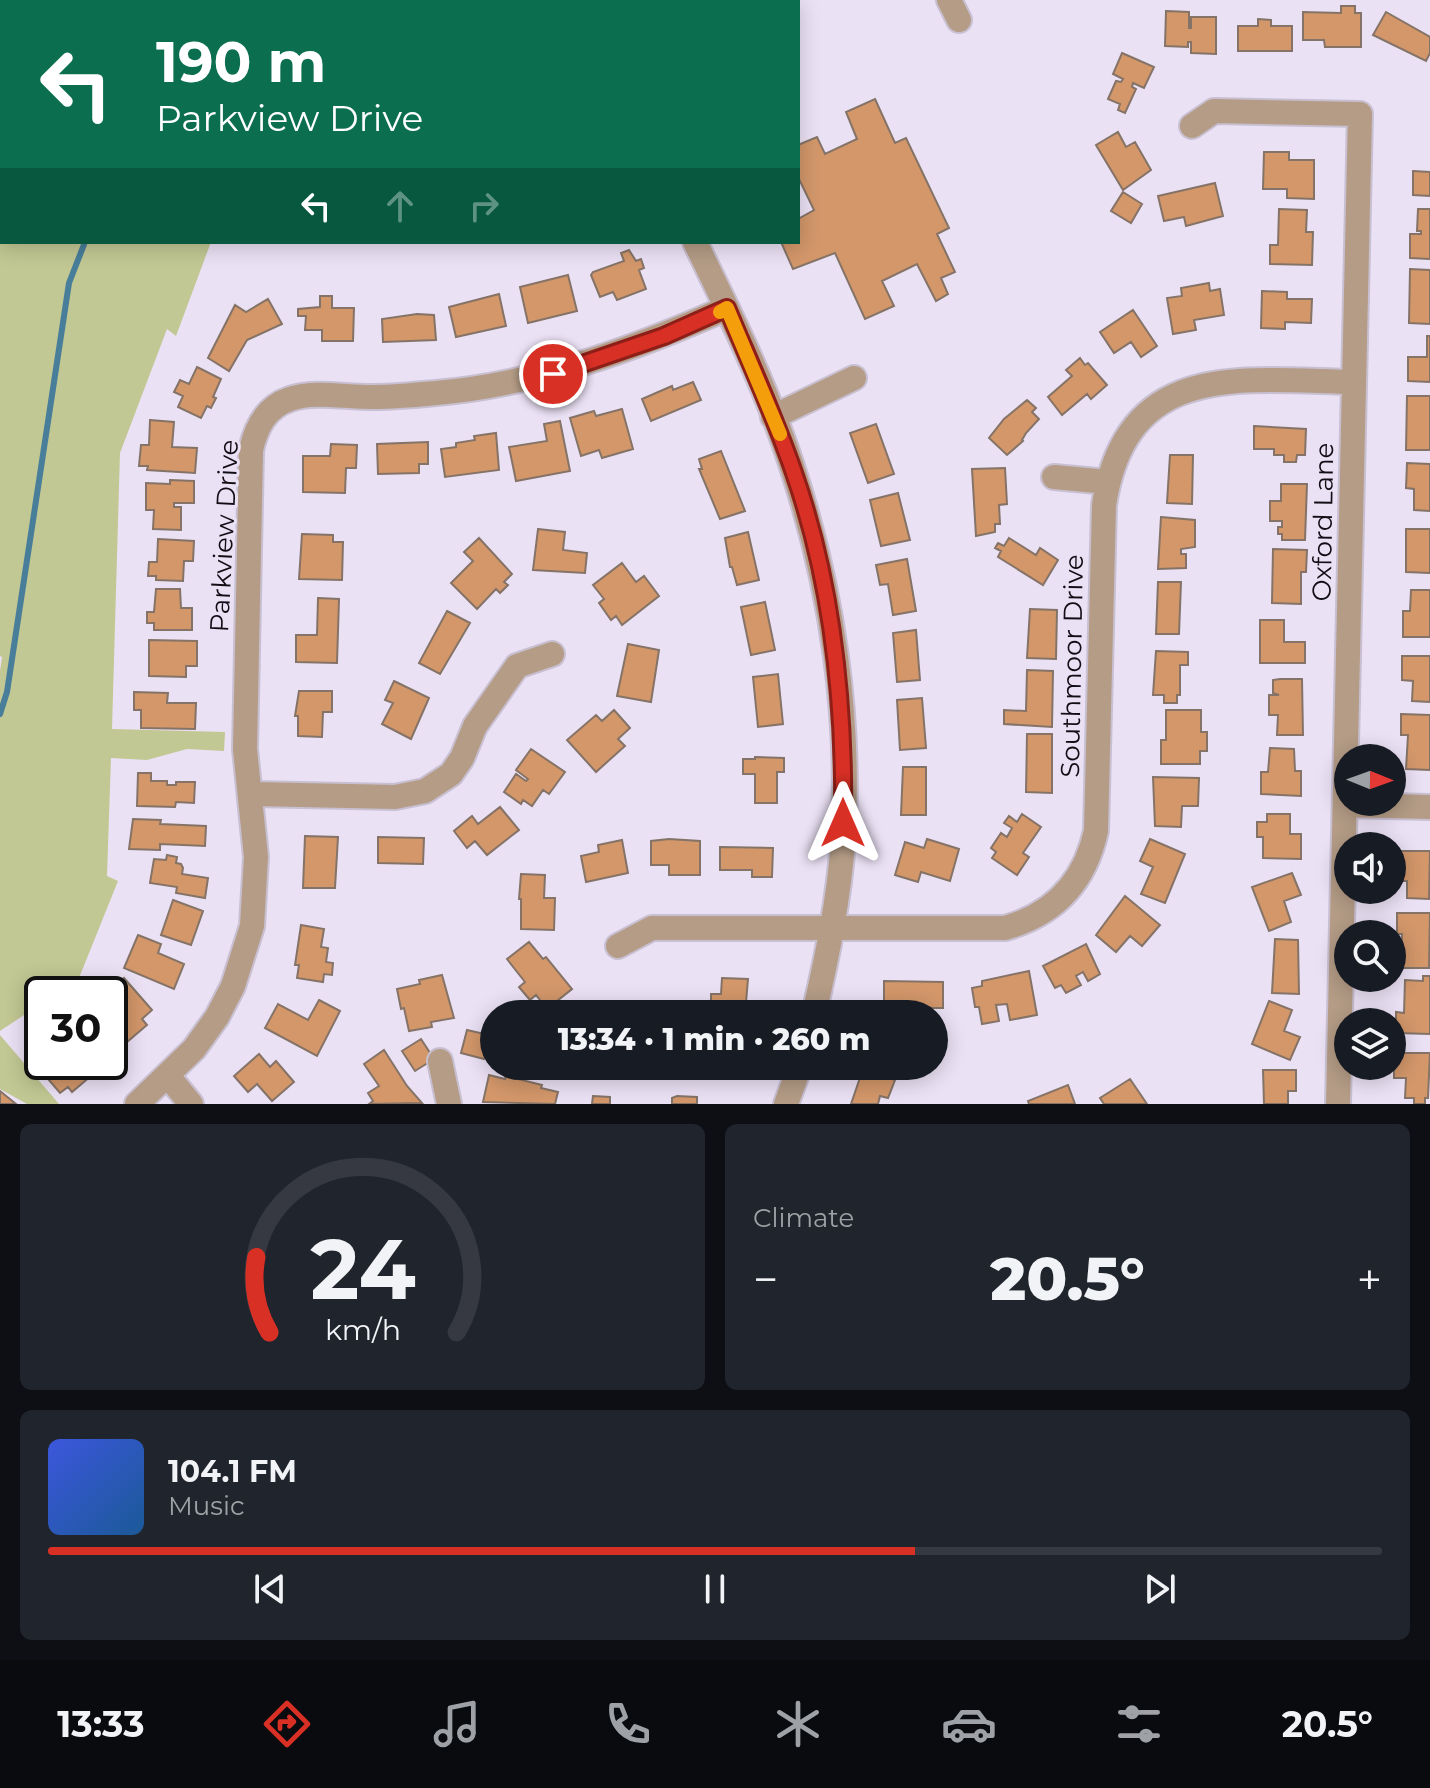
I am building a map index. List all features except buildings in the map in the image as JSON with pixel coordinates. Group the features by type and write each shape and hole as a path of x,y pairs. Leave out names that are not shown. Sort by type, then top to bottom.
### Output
{"street":[{"name":"Oxford Lane","path":"1192,126 1214,111 1360,114 1346,744"},
{"path":"696,244 727,308 795,474 813,540 837,672 843,741 843,840 832,928 817,1000"},
{"name":"Parkview Drive","path":"137,1104 194,1049 217,1017 243,959 252,926 256,857 245,749 251,450 254,434 262,420 273,408 302,396 375,397 438,393 496,386 553,374 664,336 727,308"},
{"path":"773,417 854,378"},
{"name":"Southmoor Drive","path":"618,946 652,928 1005,928 1038,916 1058,903 1086,865 1096,831 1104,505 1117,456 1140,421 1173,396 1191,388 1232,379 1354,382"},
{"path":"1054,477 1108,482"},
{"path":"250,794 395,797 425,791 451,774 462,758 475,726 517,666 552,654"},
{"path":"1406,806 1430,807"},
{"name":"Oxford Lane","path":"1338,1104 1345,816"},
{"path":"440,1061 449,1104"},
{"path":"168,1076 191,1104"},
{"path":"786,1104 795,1080"}],"green space":[{"path":"0,244 210,244 176,336 167,329 120,453 112,729 225,732 224,751 187,749 147,760 111,758 107,876 118,881 80,976 24,976 24,1015 0,1031"},
{"path":"0,1035 24,1063 24,1080 38,1080 59,1104 27,1104 0,1089"}],"waterway":[{"path":"0,714 7,692 69,283 84,244"}],"slow traffic":[{"path":"720,312 727,308 780,434"}],"route":[{"path":"553,374 664,336 727,308 795,474 813,540 828,607 837,672 843,741 843,823"}]}
